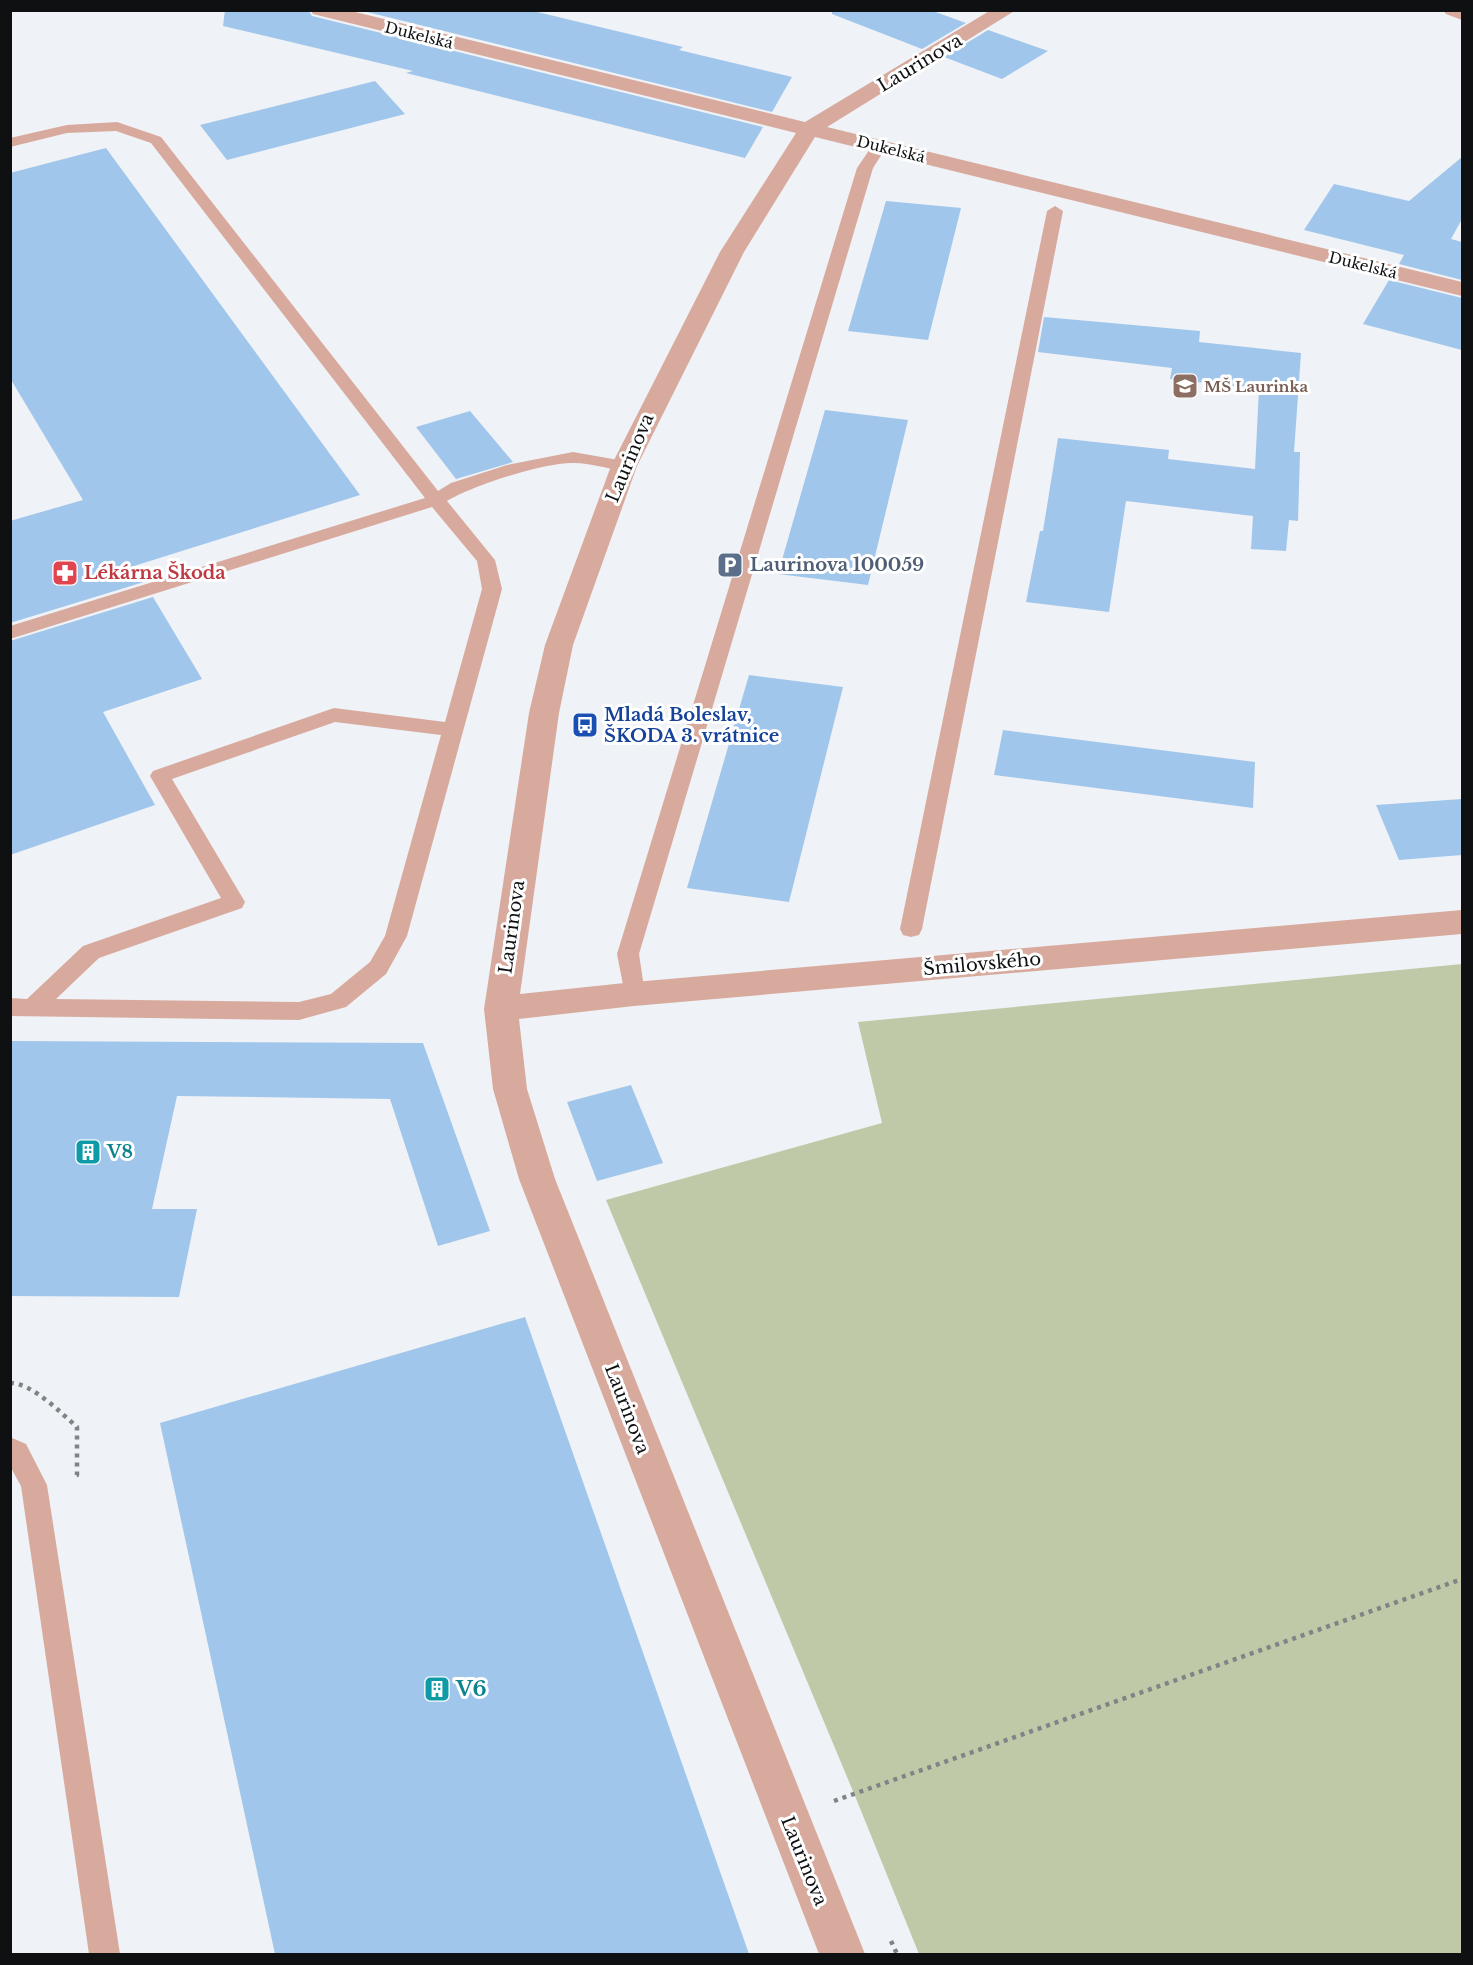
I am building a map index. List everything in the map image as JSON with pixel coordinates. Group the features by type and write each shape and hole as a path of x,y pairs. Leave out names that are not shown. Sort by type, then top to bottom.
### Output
{"street":[{"name":"Dukelská","path":"320,10 1462,289"},
{"name":"Laurinova","path":"842,1954 537,1179 510,1089 501,1009 544,713 559,645 624,466 732,252 809,129 1006,10"},
{"path":"1453,10 1462,14"},
{"name":"Šmilovského","path":"501,1009 634,994 1462,922"}],"lane":[{"path":"10,143 66,129 117,126 156,140 436,500 486,560 492,589 396,936 378,968 338,1001 299,1011 10,1007"},
{"path":"634,994 628,954 865,168 879,147"},
{"path":"911,929 1055,211"},
{"path":"10,633 436,500 457,487 513,469 573,457 624,466"},
{"path":"33,1007 91,952 234,902 160,776 334,715 453,730"},
{"path":"10,1448 17,1452 34,1485 105,1954"}],"path":[{"path":"10,1383 16,1383 47,1400 77,1427 77,1475 34,1485"},
{"path":"834,1801 1462,1579"},
{"path":"830,1790 839,1812"},
{"path":"888,1933 897,1954"}],"green space":[{"path":"1462,964 1462,1954 919,1954 606,1200 882,1123 858,1022"}],"building":[{"path":"225,10 308,10 312,16 763,127 745,158 406,73 413,71 223,26"},
{"path":"359,10 529,10 683,47 679,50 792,77 772,112"},
{"path":"832,10 930,10 966,23 922,49 832,14"},
{"path":"988,30 1048,51 1002,79 944,57"},
{"path":"375,81 405,114 227,160 200,125"},
{"path":"106,148 360,495 134,566 144,582 10,623 10,521 83,500 10,378 10,173"},
{"path":"1462,157 1462,219 1451,239 1462,242 1462,280 1399,264 1404,255 1304,230 1334,184 1409,201"},
{"path":"886,201 961,208 928,340 848,331"},
{"path":"1389,280 1462,298 1462,350 1363,324"},
{"path":"1044,317 1200,331 1199,342 1301,353 1294,452 1300,452 1298,521 1289,520 1286,551 1251,549 1253,516 1126,501 1109,612 1026,602 1040,531 1043,531 1058,438 1169,450 1168,459 1255,469 1259,389 1170,379 1172,368 1038,352"},
{"path":"825,410 908,420 868,585 778,574"},
{"path":"470,411 513,462 456,479 416,427"},
{"path":"153,597 202,679 103,712 155,805 10,855 10,641"},
{"path":"749,675 843,687 789,902 687,888"},
{"path":"1003,730 1255,762 1253,808 994,775"},
{"path":"1462,799 1462,855 1399,860 1376,805"},
{"name":"V8","path":"10,1041 423,1043 490,1231 438,1246 390,1099 177,1096 152,1209 197,1209 179,1297 10,1296"},
{"path":"631,1085 663,1163 597,1181 567,1102"},
{"name":"V6","path":"525,1317 749,1954 275,1954 160,1423"}],"place":[{"name":"MŠ Laurinka","path":"1185,386"},
{"name":"Laurinova 100059","path":"730,565"},
{"name":"Lékárna Škoda","path":"65,573"},
{"name":"Mladá Boleslav, ŠKODA 3. vrátnice","path":"585,725"},
{"name":"V8","path":"88,1152"},
{"name":"V6","path":"437,1689"}]}
